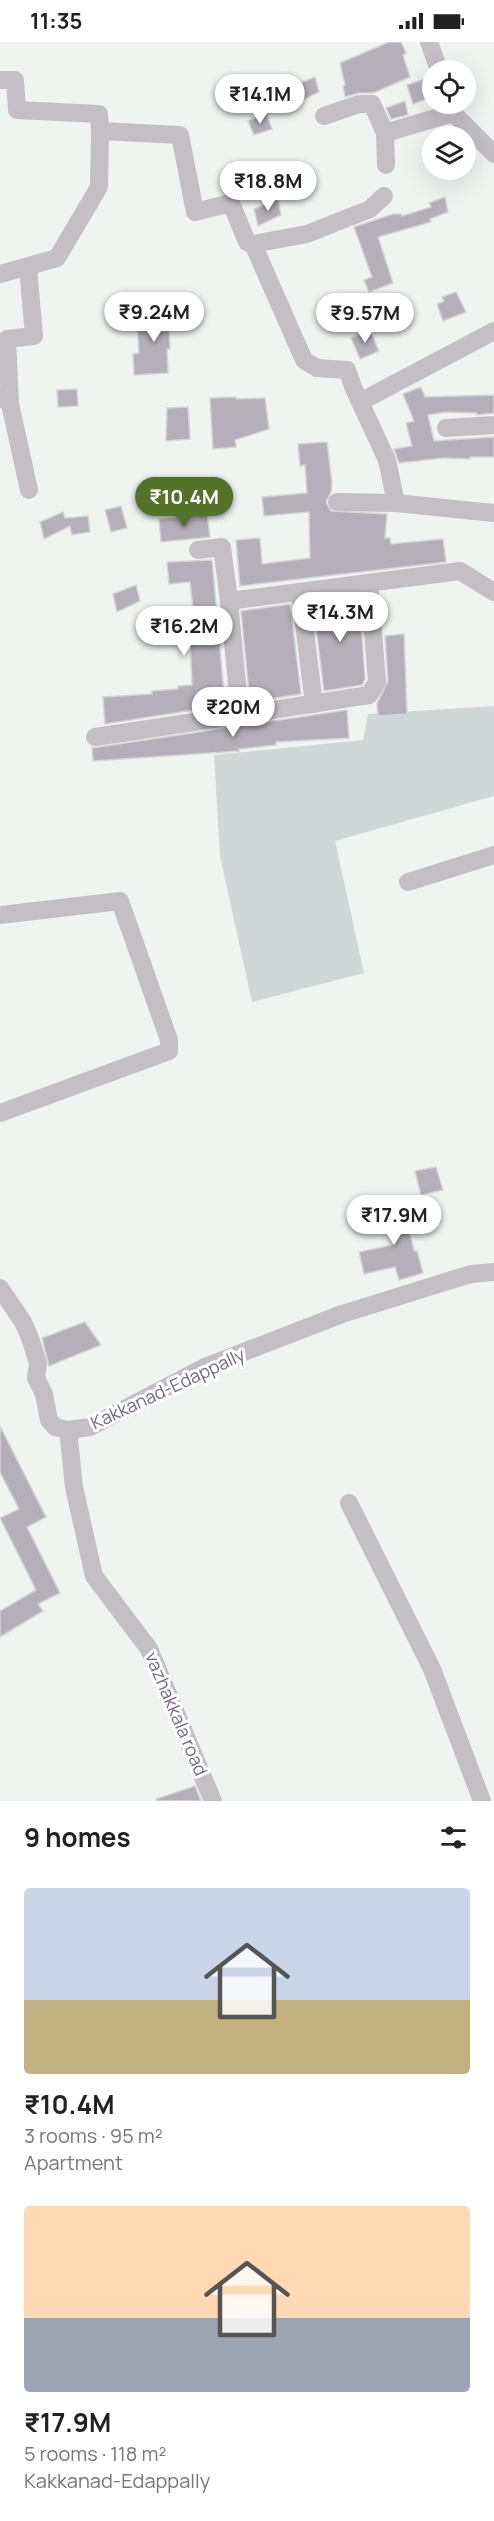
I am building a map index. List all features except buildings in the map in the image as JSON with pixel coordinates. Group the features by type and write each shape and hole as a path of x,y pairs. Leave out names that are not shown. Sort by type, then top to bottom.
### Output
{"street":[{"path":"429,42 435,60"},
{"path":"0,80 15,80 17,110 99,114 100,131 99,187 57,258 0,274"},
{"path":"324,116 359,104 372,104 385,133 386,165"},
{"path":"385,133 435,114"},
{"path":"457,114 494,154"},
{"path":"100,131 180,135 195,212 231,203 247,242 253,244 307,234 370,209 384,196"},
{"path":"253,244 304,360 317,368 347,370 387,460 396,503"},
{"path":"28,267 34,336 7,339 5,400 29,490"},
{"path":"360,402 494,331"},
{"path":"446,428 494,425"},
{"path":"337,502 396,503 494,513"},
{"path":"198,550 222,547 240,714"},
{"path":"229,602 460,571 494,592"},
{"path":"95,736 363,698 377,682 369,583"},
{"path":"300,592 314,704"},
{"path":"408,882 494,855"},
{"path":"0,915 120,901 169,1040 169,1051 0,1113"},
{"name":"Kakkanad-Edappally","path":"0,1288 23,1322 30,1338 38,1364 36,1378 44,1395 49,1420 55,1427 68,1430 90,1427 205,1367 342,1314 471,1274 494,1272"},
{"name":"vazhakkala road","path":"68,1430 74,1487 94,1576 149,1649 213,1801"},
{"path":"349,1503 432,1670 482,1801"}],"shaded area":[{"path":"494,706 494,796 335,841 364,973 252,1002 220,856 214,755 363,740 368,714"}]}
